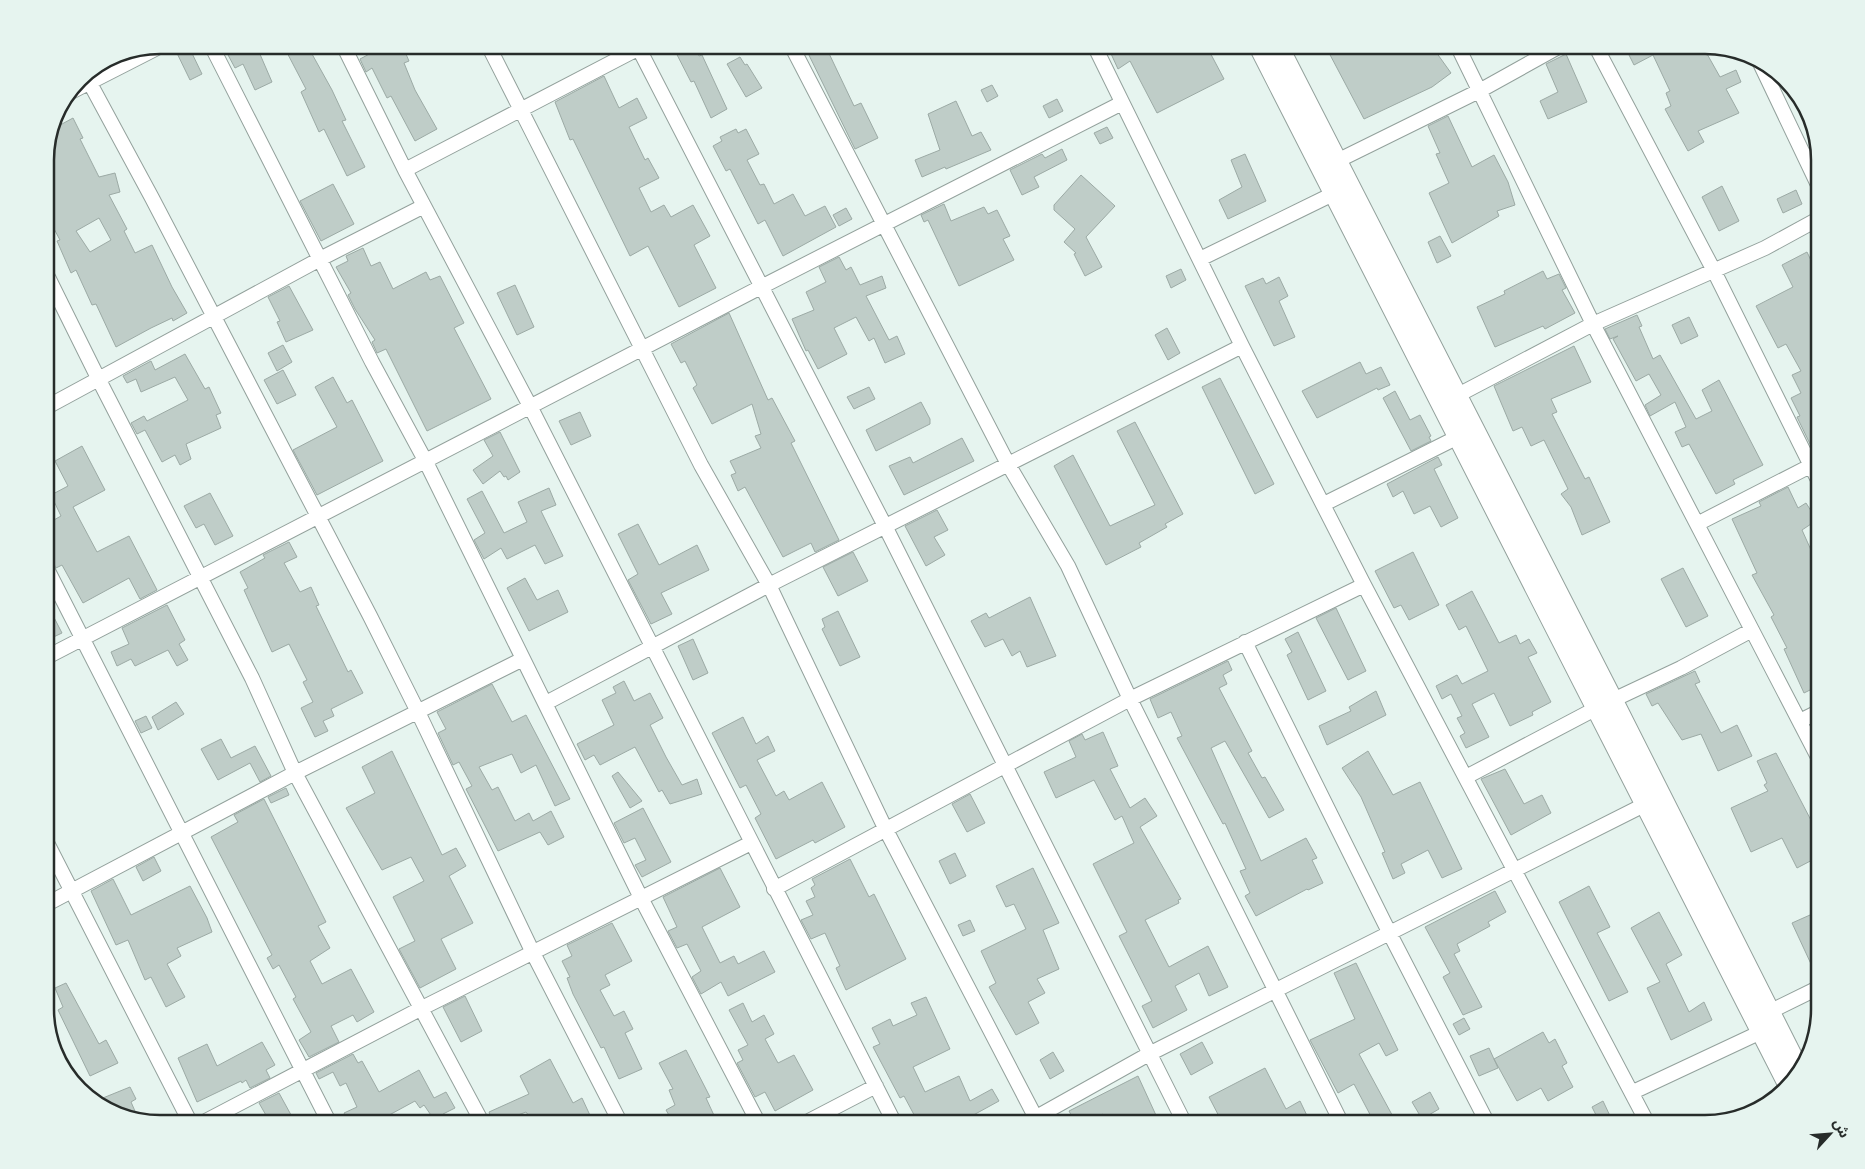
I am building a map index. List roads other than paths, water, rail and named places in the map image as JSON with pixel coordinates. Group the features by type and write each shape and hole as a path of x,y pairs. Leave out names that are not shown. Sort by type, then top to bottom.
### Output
{"street":[{"path":"216,54 372,362 426,462 641,898 755,1115"},
{"path":"347,54 405,170 531,408 890,1115"},
{"path":"492,54 702,466 769,585 885,828 1029,1115"},
{"path":"405,170 625,54"},
{"path":"644,54 761,287 885,526 1004,766 1181,1115"},
{"path":"796,54 1008,464 1068,566 1130,699 1338,1115"},
{"path":"1098,54 1242,346 1364,585 1644,1115"},
{"path":"1263,54 1456,438 1646,804 1785,1079"},
{"path":"1283,54 1458,395 1796,1063"},
{"path":"1462,54 1481,90 1593,324 1811,743"},
{"path":"1337,161 1481,90 1546,54"},
{"path":"1600,54 1811,455"},
{"path":"102,72 136,57"},
{"path":"1764,72 1811,170"},
{"path":"89,82 319,517 418,712 533,953 616,1115"},
{"path":"54,654 531,408 761,287 1122,103"},
{"path":"1200,259 1333,194"},
{"path":"54,403 213,316 424,206"},
{"path":"1458,395 1593,324 1713,269 1765,248 1811,223"},
{"path":"54,289 252,678 296,773 478,1115"},
{"path":"546,703 769,585 1242,346"},
{"path":"1324,504 1456,438"},
{"path":"1697,524 1811,465"},
{"path":"54,583 326,1115"},
{"path":"774,889 885,828 1130,699 1364,585"},
{"path":"1613,700 1681,668 1752,630"},
{"path":"1245,642 1390,934 1483,1115"},
{"path":"54,900 296,773 523,659"},
{"path":"1466,777 1595,709"},
{"path":"1800,721 1811,716"},
{"path":"1045,1115 1149,1054 1276,992 1646,804"},
{"path":"217,1115 422,1008 751,843"},
{"path":"54,857 186,1115"},
{"path":"1769,1012 1811,991"},
{"path":"1633,1092 1761,1032"},
{"path":"820,1115 876,1086"}]}
